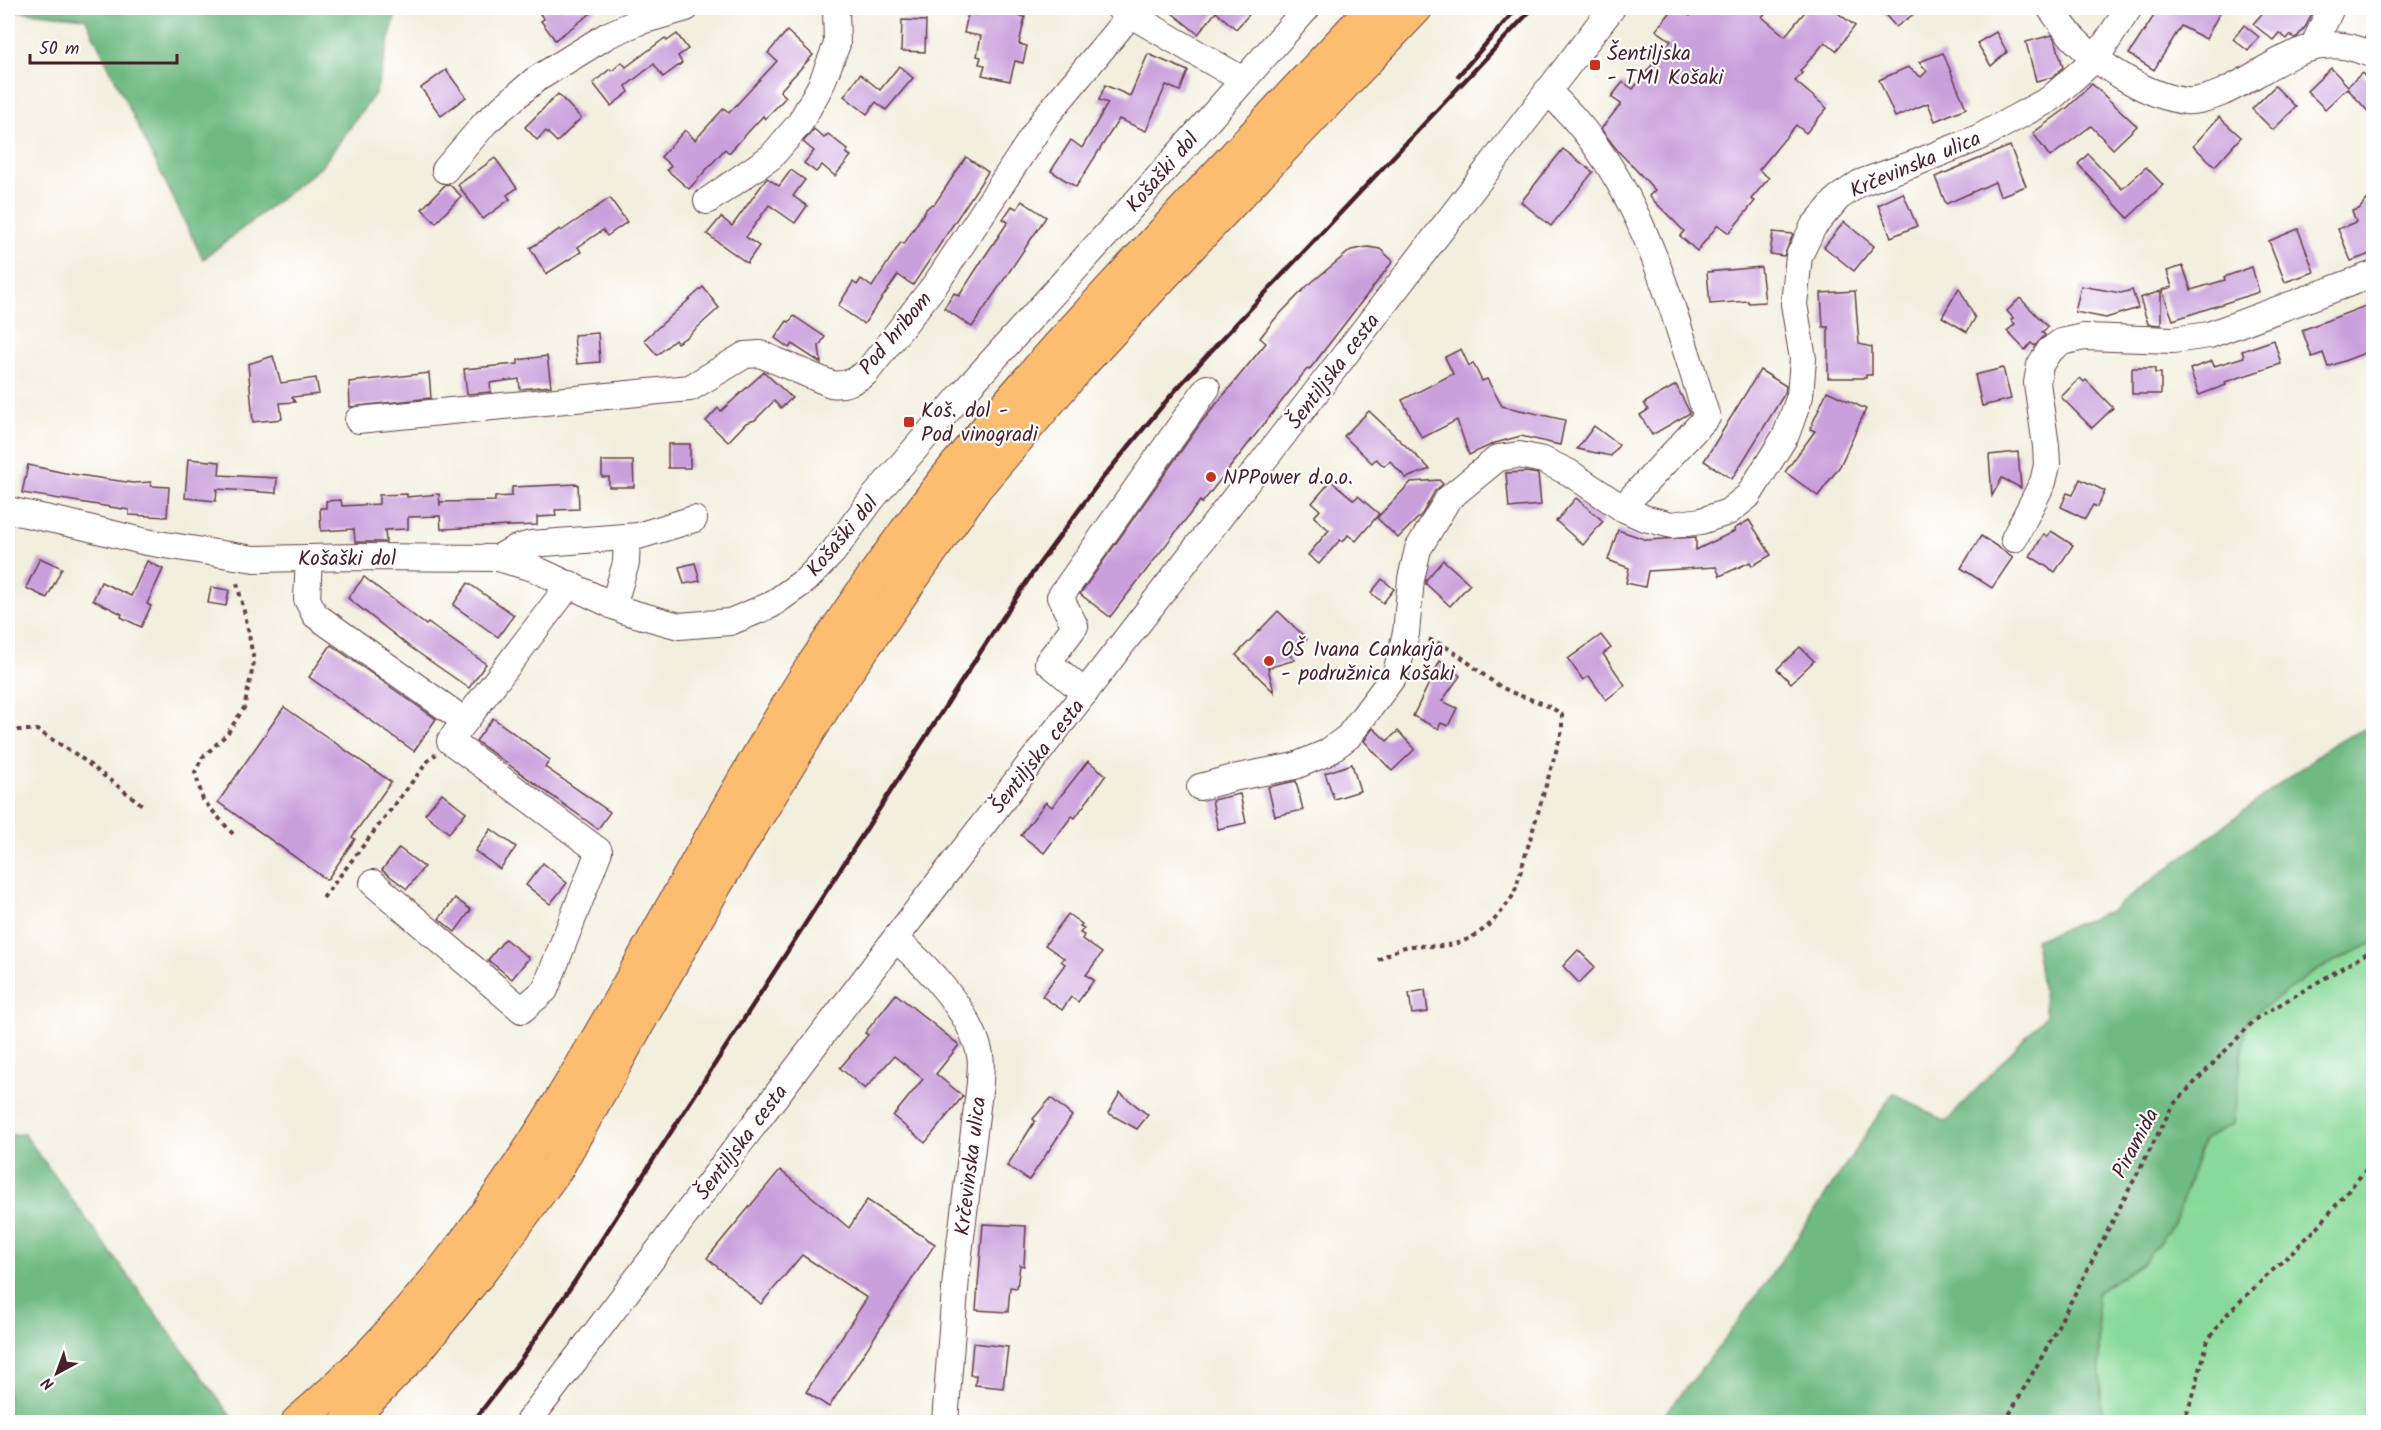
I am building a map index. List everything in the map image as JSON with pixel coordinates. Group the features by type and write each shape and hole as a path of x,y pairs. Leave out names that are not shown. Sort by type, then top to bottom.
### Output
{"highway":[{"path":"298,1422 386,1339 446,1269 505,1189 561,1103 807,674 880,566 921,512 956,466 1060,344 1373,8"},
{"path":"346,1422 416,1352 492,1257 557,1168 717,882 838,684 976,487 1081,364 1168,269 1416,8"}],"street":[{"path":"445,170 486,122 535,80 609,35 638,22 686,8"},
{"path":"707,201 771,157 800,123 821,85 837,44 836,8"},
{"name":"Košaški dol","path":"8,510 146,542 254,559 498,558 533,568 625,611 679,626 730,622 771,605 806,580 833,552 872,499 963,393 1154,182 1307,8"},
{"name":"Šentiljska cesta","path":"528,1422 895,939 1612,8"},
{"path":"2050,8 2074,39 2096,58 2137,84 2188,102 2221,93 2292,55 2313,47 2343,46 2373,55"},
{"name":"Krčevinska ulica","path":"1200,787 1295,766 1326,753 1348,737 1396,673 1406,633 1411,579 1418,549 1448,499 1498,458 1519,455 1543,460 1570,473 1622,508 1644,518 1672,525 1728,513 1748,496 1786,435 1800,396 1803,359 1794,304 1799,256 1813,227 1838,198 1860,183 1913,165 1989,132 2050,99 2096,58 2129,8"},
{"path":"2313,47 2331,8"},
{"path":"1128,9 1243,80"},
{"name":"Pod hribom","path":"358,420 690,387 745,355 752,354 760,354 831,384 843,386 856,380 866,373 937,282 1047,116 1128,9"},
{"path":"1547,91 1564,106 1630,198 1647,235 1707,417 1622,508"},
{"path":"2014,539 2043,482 2047,465 2037,383 2040,365 2049,351 2061,342 2084,337 2173,340 2209,335 2373,274"},
{"path":"1085,693 1048,662 1075,626 1060,597 1207,388"},
{"path":"498,558 514,549 531,544 638,536 694,519"},
{"path":"613,606 626,563 627,537"},
{"path":"309,558 307,599 315,615 465,721"},
{"path":"373,883 522,1010 544,990 599,851 450,741 570,584"},
{"name":"Krčevinska ulica","path":"895,939 910,951 952,1000 974,1034 981,1057 980,1083 956,1277 945,1422"}],"path":[{"path":"229,555 246,619 254,662 244,708 227,734 202,758 195,772 203,800 233,834"},
{"path":"1378,960 1396,950 1412,946 1440,946 1466,941 1484,930 1501,914 1514,894 1562,731 1562,715 1552,706 1510,692 1439,642 1406,633"},
{"path":"8,730 37,730 77,755 145,807"},
{"path":"323,898 428,761 450,741"},
{"name":"Piramida","path":"2005,1422 2044,1353 2173,1105 2257,1018 2373,949"},
{"path":"2183,1422 2193,1396 2208,1340 2226,1315 2316,1229 2373,1161"}],"green space":[{"path":"8,8 397,8 376,92 321,167 203,259 85,18 8,10"},
{"path":"2373,725 2373,943 2318,969 2247,1019 2233,1124 2203,1140 2174,1224 2143,1263 2097,1292 2102,1422 1658,1422 1752,1303 1893,1093 1946,1122 2046,1015 2035,940 2109,912 2332,745"},
{"path":"2373,943 2373,1422 2102,1422 2097,1292 2143,1263 2174,1224 2204,1140 2233,1124 2247,1019 2318,969"},
{"path":"24,1134 235,1422 8,1422 8,1135"}],"building":[{"path":"549,8 598,8 555,40 541,21 544,19 540,14"},
{"path":"978,8 1025,17 1019,44 1027,46 1023,63 1015,61 1010,81 982,75 985,65 979,64 981,57 977,56 981,36 964,33 968,14 976,15"},
{"path":"1166,8 1255,8 1236,29 1216,12 1198,34"},
{"path":"1674,8 1679,8 1690,16 1697,8 1769,8 1762,17 1785,36 1808,8 1831,8 1855,26 1836,51 1825,42 1800,71 1802,73 1795,81 1827,108 1806,133 1796,125 1759,170 1769,178 1751,199 1755,201 1729,233 1718,225 1697,251 1680,236 1684,231 1649,196 1655,190 1618,151 1601,129 1621,104 1611,97 1623,82 1633,89 1671,41 1656,30"},
{"path":"1879,8 1922,8 1896,27"},
{"path":"2159,8 2222,8 2206,39 2181,26 2154,70 2129,54"},
{"path":"2267,8 2284,8 2292,14 2297,8 2306,8 2312,13 2306,26 2297,37 2290,35 2287,39 2279,33 2273,40 2253,24"},
{"path":"902,20 926,21 925,52 901,51"},
{"path":"2244,25 2259,37 2248,51 2233,39"},
{"path":"787,31 813,55 780,91 786,97 765,119 763,116 729,153 725,149 689,189 667,170 671,166 661,157 685,130 695,140 724,108 729,113 777,61 768,53"},
{"path":"1996,32 2007,52 1991,66 1977,43"},
{"path":"677,34 688,49 678,56 682,63 663,77 654,64 626,86 629,92 611,106 593,83 622,62 626,67 665,38 667,41"},
{"path":"2052,35 2063,67 2053,77 2036,81 2026,42"},
{"path":"1943,53 1966,108 1935,121 1928,103 1895,117 1879,80 1908,67 1921,77 1927,71 1919,62"},
{"path":"1148,54 1188,71 1180,91 1166,85 1146,131 1119,119 1076,187 1051,171 1071,140 1082,148 1108,103 1099,100 1105,85 1130,96"},
{"path":"899,66 913,78 886,110 876,102 867,114 844,96 860,74 880,90"},
{"path":"2331,68 2348,86 2362,73 2373,86 2373,117 2347,88 2325,109 2307,91"},
{"path":"446,70 466,97 441,116 421,88"},
{"path":"2092,84 2137,126 2113,149 2091,126 2050,157 2033,133 2067,108"},
{"path":"2275,86 2296,107 2273,130 2252,109"},
{"path":"558,94 581,118 557,142 546,131 537,140 525,127"},
{"path":"2219,117 2241,137 2215,166 2193,146"},
{"path":"814,129 824,138 828,134 848,150 846,153 851,156 835,176 822,165 816,172 804,163 814,151 803,142"},
{"path":"2010,146 2026,186 2000,196 1995,182 1946,204 1935,177"},
{"path":"1563,149 1593,172 1551,226 1521,202"},
{"path":"2088,154 2122,189 2146,167 2163,185 2128,218 2078,164"},
{"path":"966,157 988,172 913,285 898,275 864,324 838,306 853,282 857,285 861,279 872,287 901,242 904,244 927,208 934,205"},
{"path":"495,158 517,188 507,195 510,199 483,219 458,185"},
{"path":"791,170 805,180 793,196 807,206 795,223 769,205 746,237 759,246 747,263 707,234 721,217 732,226 767,178 779,186"},
{"path":"449,184 461,196 436,223 422,209 445,185"},
{"path":"1903,193 1917,226 1891,237 1878,205"},
{"path":"2373,193 2373,253 2351,261 2338,229 2356,222 2352,211 2359,209"},
{"path":"610,198 627,222 607,236 603,230 578,247 581,252 546,274 530,248 560,229 561,231"},
{"path":"1022,201 1046,217 972,327 944,308 954,293 959,296 1008,222 1003,219 1012,206 1017,209"},
{"path":"1844,222 1874,246 1854,271 1824,247"},
{"path":"2298,229 2314,272 2285,282 2269,241"},
{"path":"1773,232 1793,234 1784,256 1770,254"},
{"path":"1368,247 1380,249 1393,261 1309,370 1307,369 1202,503 1200,501 1110,617 1080,594 1200,424 1266,343 1260,338 1274,320 1306,287 1351,250"},
{"path":"2183,266 2191,290 2225,280 2224,277 2252,267 2259,292 2173,320 2162,290 2172,287 2167,271"},
{"path":"1761,267 1765,302 1710,304 1707,272"},
{"path":"2081,286 2121,293 2132,290 2138,308 2106,318 2075,312"},
{"path":"703,287 719,308 687,337 677,343 675,340 657,355 644,340"},
{"path":"1959,288 1975,318 1967,332 1942,317"},
{"path":"1855,291 1859,344 1872,347 1872,375 1866,375 1866,378 1828,378 1828,327 1823,327 1821,293"},
{"path":"2161,291 2161,325 2148,324 2140,298"},
{"path":"2020,298 2048,327 2042,332 2045,335 2035,346 2031,343 2025,350 2007,331 2015,324 2007,311"},
{"path":"2373,303 2373,350 2328,367 2323,353 2312,357 2302,330"},
{"path":"794,316 825,337 819,346 821,363 792,344 789,348 775,338 787,321 789,322"},
{"path":"598,333 600,362 577,364 574,335"},
{"path":"2274,340 2281,364 2225,382 2226,385 2199,395 2190,369 2212,361 2214,366 2244,357 2242,351"},
{"path":"1461,349 1469,366 1473,363 1482,381 1487,379 1502,406 1565,420 1560,445 1521,436 1495,443 1469,455 1457,420 1422,438 1402,400 1453,374 1445,357"},
{"path":"273,356 281,383 316,378 319,394 292,397 295,402 280,403 282,419 253,422 248,364"},
{"path":"547,356 551,386 520,389 519,379 490,383 491,392 467,394 464,369 518,364 518,360"},
{"path":"2003,368 2011,399 1982,406 1975,375"},
{"path":"2132,368 2155,368 2155,373 2161,373 2161,394 2132,394"},
{"path":"1760,370 1786,386 1785,393 1732,479 1704,461"},
{"path":"764,372 792,398 781,408 774,401 755,420 746,423 728,442 706,421 718,408 721,411"},
{"path":"429,373 431,398 350,407 349,382"},
{"path":"2080,378 2084,382 2086,380 2113,408 2092,428 2061,397"},
{"path":"1676,385 1690,413 1652,435 1640,415 1648,410 1644,403"},
{"path":"1827,391 1866,409 1840,466 1818,496 1785,472 1815,431 1810,429"},
{"path":"1369,411 1430,469 1406,478 1390,461 1384,466 1376,459 1372,463 1344,436"},
{"path":"1594,426 1619,445 1611,456 1577,449"},
{"path":"668,444 690,444 690,468 668,468"},
{"path":"2018,452 2021,488 2002,478 1992,496 1989,455"},
{"path":"188,459 220,462 219,475 277,478 276,493 217,489 216,501 185,498"},
{"path":"602,461 633,461 634,487 609,487 609,477 602,477"},
{"path":"28,465 65,473 133,483 151,482 151,486 169,487 167,517 129,515 129,510 22,493"},
{"path":"1506,473 1538,474 1541,505 1509,508"},
{"path":"2080,479 2105,491 2097,507 2093,505 2085,519 2061,507 2067,493 2073,495"},
{"path":"1439,480 1443,484 1435,491 1422,514 1398,538 1377,518 1411,482"},
{"path":"1331,481 1354,500 1358,496 1379,514 1356,541 1348,535 1343,542 1340,540 1319,564 1308,555 1329,530 1314,517 1320,510 1312,503"},
{"path":"578,484 579,509 555,510 556,516 537,517 537,525 441,529 440,516 408,517 408,529 385,530 386,542 355,542 354,529 321,531 320,508 326,508 326,501 341,500 342,506 379,504 379,495 407,494 407,497 439,494 440,506 440,502 495,501 495,497 512,496 512,487"},
{"path":"1576,498 1603,521 1583,545 1556,521"},
{"path":"1749,520 1771,555 1752,566 1750,562 1720,576 1716,567 1648,571 1645,587 1626,583 1629,568 1608,560 1618,530 1647,540 1696,537 1696,550 1735,531 1734,529"},
{"path":"2051,531 2073,545 2055,572 2030,556 2044,534 2047,537"},
{"path":"1981,536 2013,557 1992,588 1961,568"},
{"path":"40,558 62,568 47,598 26,588"},
{"path":"1443,560 1470,584 1450,606 1426,584 1426,580"},
{"path":"147,561 163,569 147,604 151,606 141,627 121,617 122,614 93,600 101,582 131,596"},
{"path":"695,563 700,581 684,584 679,567"},
{"path":"364,577 426,625 428,623 486,664 469,688 410,647 348,598"},
{"path":"1382,579 1394,589 1383,603 1371,593"},
{"path":"468,583 514,615 498,637 453,605"},
{"path":"211,587 229,590 226,606 208,603"},
{"name":"OŠ Ivana Cankarja - podružnica Košaki","path":"1278,611 1307,639 1290,656 1295,660 1268,668 1274,692 1236,655"},
{"path":"1601,635 1611,648 1603,654 1625,685 1606,700 1589,676 1583,680 1568,659"},
{"path":"331,645 436,719 414,751 309,677"},
{"path":"1800,647 1814,661 1791,683 1777,669"},
{"path":"1440,661 1460,676 1442,701 1457,708 1448,726 1441,723 1438,729 1413,716"},
{"path":"284,707 391,782 352,837 355,839 327,880 218,802"},
{"path":"493,718 550,760 545,767 610,812 598,829 476,741"},
{"path":"1373,728 1387,741 1398,731 1415,749 1392,771 1364,741"},
{"path":"1088,761 1106,775 1075,818 1072,816 1044,853 1021,835 1046,802 1052,807"},
{"path":"1352,764 1360,791 1334,799 1325,773"},
{"path":"1296,781 1303,810 1275,816 1268,787"},
{"path":"442,793 466,812 449,833 425,814"},
{"path":"1240,794 1246,823 1218,829 1212,800"},
{"path":"491,829 516,847 500,869 475,851"},
{"path":"399,848 424,867 407,889 382,870"},
{"path":"543,863 567,883 550,904 526,885"},
{"path":"455,898 471,910 455,932 439,919"},
{"path":"1068,914 1082,924 1080,926 1084,928 1080,933 1084,935 1082,939 1102,953 1086,975 1094,980 1078,1002 1071,997 1062,1010 1042,996 1065,964 1061,961 1064,958 1045,945"},
{"path":"505,939 529,958 512,979 488,960"},
{"path":"1578,950 1595,967 1579,983 1563,966"},
{"path":"1425,990 1428,1012 1412,1014 1409,993"},
{"path":"896,994 959,1045 936,1074 963,1096 925,1143 893,1116 923,1079 894,1056 865,1089 840,1068 868,1035 865,1033"},
{"path":"1120,1093 1148,1115 1137,1129 1108,1113"},
{"path":"1051,1098 1072,1116 1029,1180 1007,1166 1035,1121 1033,1119"},
{"path":"780,1170 849,1228 867,1200 935,1244 829,1407 806,1392 867,1298 802,1255 761,1304 707,1258"},
{"path":"983,1224 1026,1226 1024,1266 1020,1265 1017,1288 1010,1287 1008,1312 976,1310"},
{"path":"973,1343 1008,1347 1003,1388 975,1385 976,1375 970,1375"}],"railway":[{"path":"1458,76 1517,8"},
{"path":"473,1422 522,1358 575,1281 992,634 1036,568 1101,480 1173,393 1221,340 1533,8"}],"place":[{"name":"Šentiljska - TMI Košaki","path":"1595,65"},
{"name":"Koš. dol - Pod vinogradi","path":"909,422"},
{"name":"NPPower d.o.o.","path":"1211,477"},
{"name":"OŠ Ivana Cankarja - podružnica Košaki","path":"1269,661"}]}
